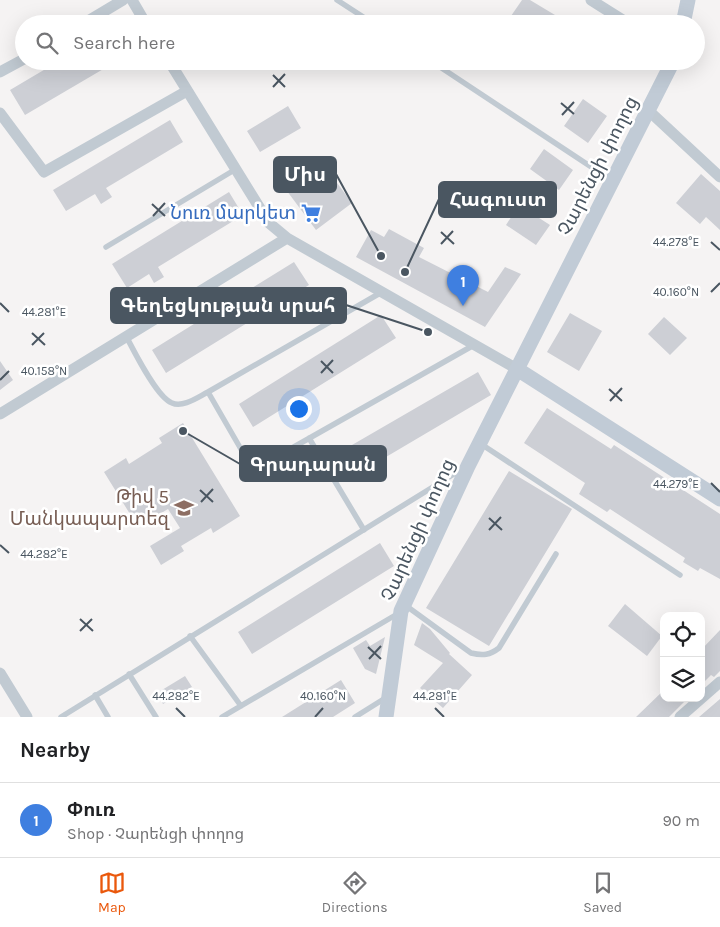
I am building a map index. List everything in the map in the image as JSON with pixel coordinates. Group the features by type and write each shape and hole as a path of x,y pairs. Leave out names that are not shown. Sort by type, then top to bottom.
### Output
{"main road":[{"path":"685,15 688,0"},
{"name":"Չարենցի փողոց","path":"386,717 403,608 468,466 669,70"},
{"path":"517,369 720,499"}],"street":[{"path":"98,15 123,0"},
{"path":"132,0 141,15"},
{"path":"591,0 615,15"},
{"path":"0,72 15,64"},
{"path":"175,70 269,223 288,238 517,369"},
{"path":"0,114 44,172 187,90"},
{"path":"649,111 720,177"},
{"path":"0,414 288,238"},
{"path":"0,673 27,717"},
{"path":"680,717 720,682"}],"lane":[{"path":"337,0 360,15"},
{"path":"446,70 613,181"},
{"path":"106,247 236,169"},
{"path":"126,336 161,396 172,404 185,403 208,392 382,292"},
{"path":"208,392 254,470 474,345"},
{"path":"308,438 364,530"},
{"path":"480,443 680,575"},
{"path":"61,717 468,466"},
{"path":"222,717 403,608 471,653 481,656 492,654 499,648 556,554"},
{"path":"190,636 241,706"},
{"path":"129,674 156,717"},
{"path":"95,695 108,717"},
{"path":"355,717 389,696"}],"building":[{"path":"522,0 530,0 555,15 512,15"},
{"path":"44,70 102,70 25,115 10,90"},
{"path":"583,99 607,116 588,143 564,126"},
{"path":"288,106 301,128 260,152 247,131"},
{"path":"170,120 183,142 106,188 112,197 101,204 95,194 66,211 53,190"},
{"path":"544,149 573,170 559,190 530,169"},
{"path":"320,160 352,203 316,230 284,187"},
{"path":"701,174 720,191 720,230 706,217 700,224 676,203"},
{"path":"229,192 243,215 158,267 164,277 154,283 149,274 127,288 112,264"},
{"path":"519,205 550,225 536,245 506,225"},
{"path":"389,229 424,248 419,257 488,292 505,267 521,274 485,327 356,257 371,230 384,237"},
{"path":"294,262 309,285 166,373 152,350"},
{"path":"570,313 602,331 579,371 547,352"},
{"path":"381,315 396,338 253,427 239,404"},
{"path":"664,317 687,338 670,355 648,334"},
{"path":"0,361 13,380 0,390"},
{"path":"478,372 491,395 347,480 333,456"},
{"path":"547,408 611,449 614,445 720,514 720,579 700,568 698,571 683,562 685,558 610,509 607,512 579,494 585,483 524,443"},
{"path":"183,423 240,516 213,533 211,528 181,546 184,551 161,565 150,546 180,528 168,509 138,527 104,472 126,458 129,464 162,443 159,438"},
{"path":"509,471 572,509 489,646 426,608"},
{"path":"380,543 394,566 252,654 238,632"},
{"path":"625,604 660,634 660,639 647,656 608,626"},
{"path":"422,623 430,629 449,654 472,675 443,708 420,688 443,663 414,645"},
{"path":"720,630 720,671 714,677 711,675 705,681 705,657 705,646"},
{"path":"385,637 376,674 365,669 353,648 366,640 370,646"},
{"path":"185,676 192,687 163,704 157,693"},
{"path":"341,680 355,703 333,717 282,717"},
{"path":"660,694 660,702 684,702 669,717 636,717"},
{"path":"720,699 720,717 699,717"}],"place":[{"name":"Նուռ մարկետ","path":"311,213"},
{"name":"Միս","path":"381,256"},
{"name":"Հագուստ","path":"405,272"},
{"name":"Փուռ","path":"463,306"},
{"name":"Գեղեցկության սրահ","path":"428,332"},
{"name":"Գրադարան","path":"183,431"},
{"name":"Թիվ 5 Մանկապարտեզ","path":"184,508"}]}
